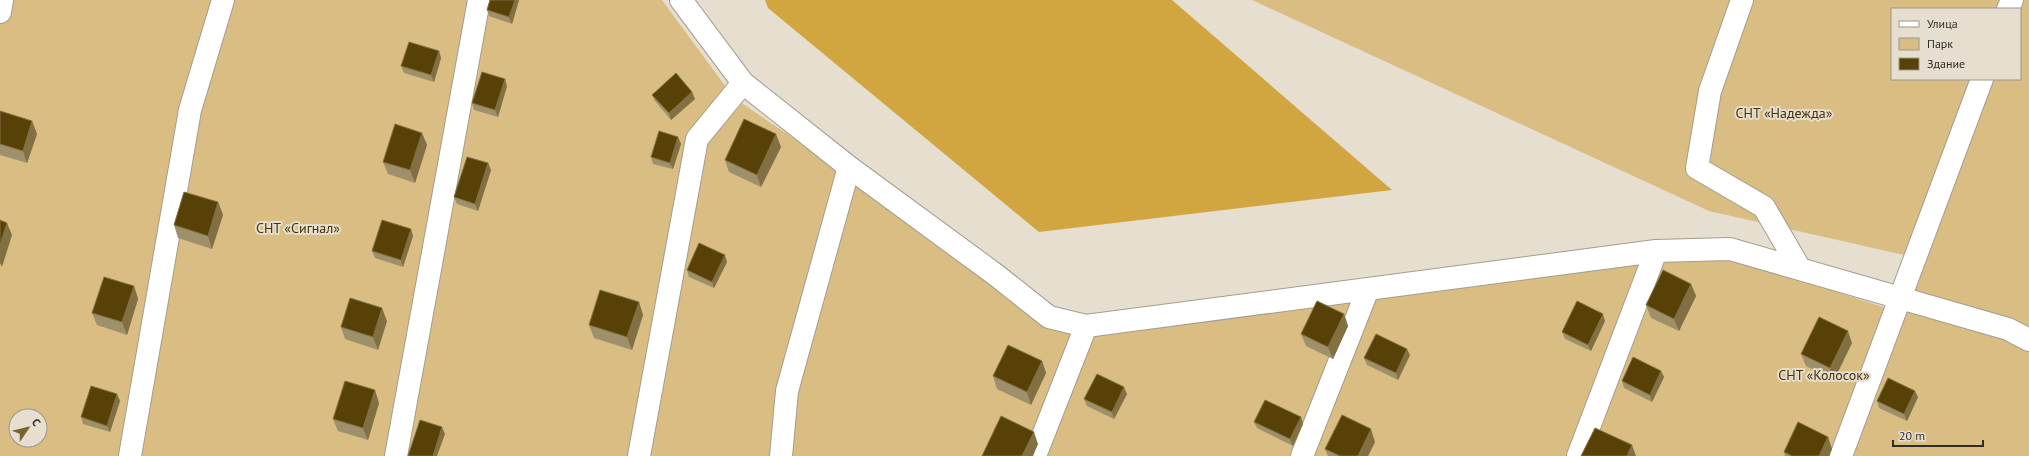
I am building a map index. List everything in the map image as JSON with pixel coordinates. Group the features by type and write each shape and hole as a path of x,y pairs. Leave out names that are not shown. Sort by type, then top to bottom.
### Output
{"lane":[{"path":"0,12 2,0"},
{"path":"130,456 190,110 223,0"},
{"path":"396,456 479,0"},
{"path":"681,0 743,83 849,167 996,275 1049,317 1086,326 1656,252 1730,249 2008,329 2029,340"},
{"path":"1742,0 1710,91 1697,168 1764,207 1800,269"},
{"path":"1841,456 1982,80"},
{"path":"640,456 697,139 743,83"},
{"path":"781,456 787,391 849,167"},
{"path":"1578,456 1656,252"},
{"path":"1302,456 1368,289"},
{"path":"1035,456 1086,326"}],"green space":[{"name":"СНТ «Сигнал»","path":"0,0 662,0 734,98 1075,328 1730,249 1777,273 1902,313 1922,259 1709,211 1252,0 2029,0 2029,456 0,456"}],"shaded area":[{"path":"765,0 1172,0 1392,190 1039,232 768,8"}],"building":[{"path":"490,0 515,0 509,17 487,10"},
{"path":"409,42 439,51 431,75 401,66"},
{"path":"482,72 505,79 495,110 472,103"},
{"path":"676,73 692,92 669,113 652,95"},
{"path":"0,111 32,121 23,151 0,144"},
{"path":"744,119 776,134 757,175 725,160"},
{"path":"395,124 422,133 410,170 383,162"},
{"path":"659,131 678,137 670,163 651,157"},
{"path":"467,157 488,163 475,204 454,197"},
{"path":"184,192 218,202 208,236 174,225"},
{"path":"0,220 7,223 0,245"},
{"path":"382,220 411,229 401,260 372,251"},
{"path":"699,243 725,255 712,282 687,270"},
{"path":"1663,270 1691,284 1674,319 1646,305"},
{"path":"104,277 134,286 122,322 92,313"},
{"path":"600,290 639,302 627,337 589,325"},
{"path":"350,298 382,308 373,337 341,327"},
{"path":"1317,301 1344,314 1328,347 1301,334"},
{"path":"1577,301 1603,314 1588,345 1562,332"},
{"path":"1819,317 1848,331 1830,368 1801,354"},
{"path":"1376,334 1407,349 1396,373 1364,358"},
{"path":"1008,345 1042,361 1027,392 993,376"},
{"path":"1633,357 1661,371 1650,395 1622,381"},
{"path":"1097,374 1124,387 1112,412 1084,399"},
{"path":"1888,378 1915,391 1904,414 1877,401"},
{"path":"345,381 375,390 363,428 333,419"},
{"path":"91,386 117,394 107,426 81,417"},
{"path":"1265,400 1301,417 1290,439 1254,422"},
{"path":"1342,415 1371,429 1358,456 1340,456 1325,449"},
{"path":"1001,416 1034,432 1022,456 982,456"},
{"path":"420,420 442,427 433,456 408,456"},
{"path":"1798,422 1828,437 1819,456 1792,456 1784,452"},
{"path":"1595,428 1632,445 1627,456 1581,456"}],"park label":[{"name":"СНТ «Надежда»","path":"1784,113"},
{"name":"СНТ «Колосок»","path":"1824,375"}]}
